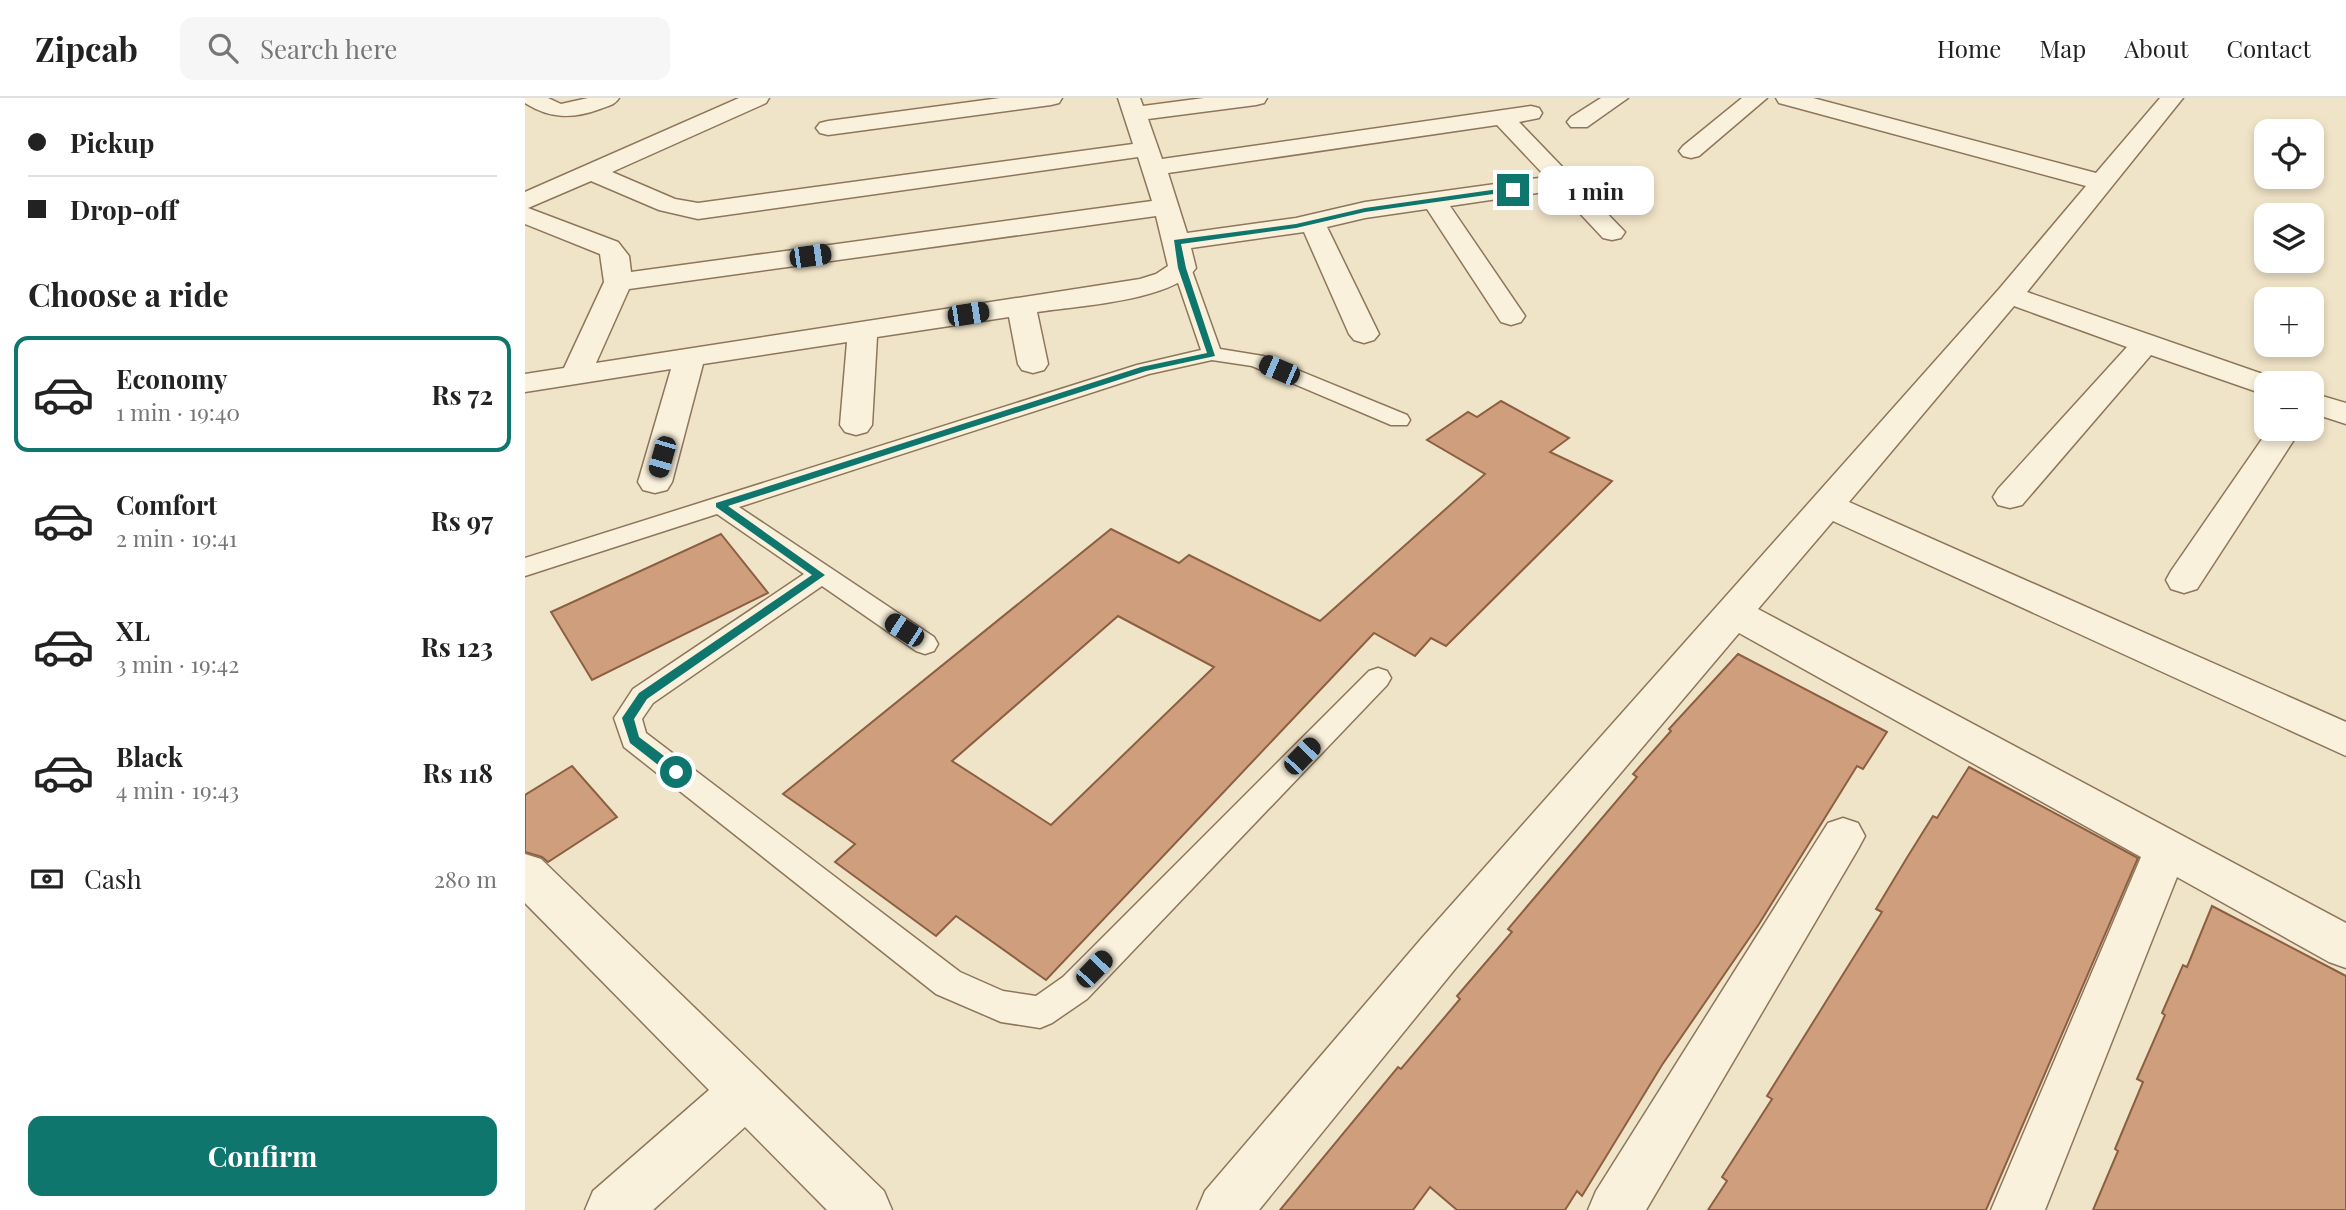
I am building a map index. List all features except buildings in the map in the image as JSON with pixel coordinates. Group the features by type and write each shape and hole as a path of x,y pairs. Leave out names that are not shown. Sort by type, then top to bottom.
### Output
{"street":[{"path":"533,98 546,108 565,111 608,98"},
{"path":"525,201 758,98"},
{"path":"828,128 1051,98"},
{"path":"525,383 1145,287 1166,280 1179,255 1167,207 1132,106 1256,98"},
{"path":"1579,122 1617,98"},
{"path":"1691,151 1756,98"},
{"path":"1787,98 2100,182"},
{"path":"1224,1210 1438,954 2009,295 2172,98"},
{"path":"592,172 668,205 682,210 698,211 1531,113"},
{"path":"1502,117 1612,232"},
{"path":"1179,255 1365,210 1565,182"},
{"path":"1434,201 1511,316"},
{"path":"618,282 1167,207"},
{"path":"525,215 609,248 615,256 618,282 576,374"},
{"path":"1312,222 1364,334"},
{"path":"2009,295 2254,382"},
{"path":"1021,306 1033,364"},
{"path":"856,425 863,330"},
{"path":"2010,497 2146,343"},
{"path":"655,482 690,356"},
{"path":"2184,580 2277,441"},
{"path":"1827,505 2346,740"},
{"path":"1734,613 2346,947"},
{"path":"1615,1210 1843,836"},
{"path":"2018,1210 2166,849"},
{"path":"525,873 865,1210"},
{"path":"612,1210 746,1092"}],"lane":[{"path":"1179,255 1212,354"},
{"path":"525,567 1144,369 1212,354 1256,360 1399,420"},
{"path":"720,505 925,644"},
{"path":"820,575 643,696 628,718 634,739 948,983 1001,1006 1040,1012 1075,988 1378,678"}],"route":[{"path":"676,772 634,739 628,718 643,696 820,575 720,505 1144,369 1212,354 1182,268 1177,242 1296,226 1365,210 1513,190"}]}
